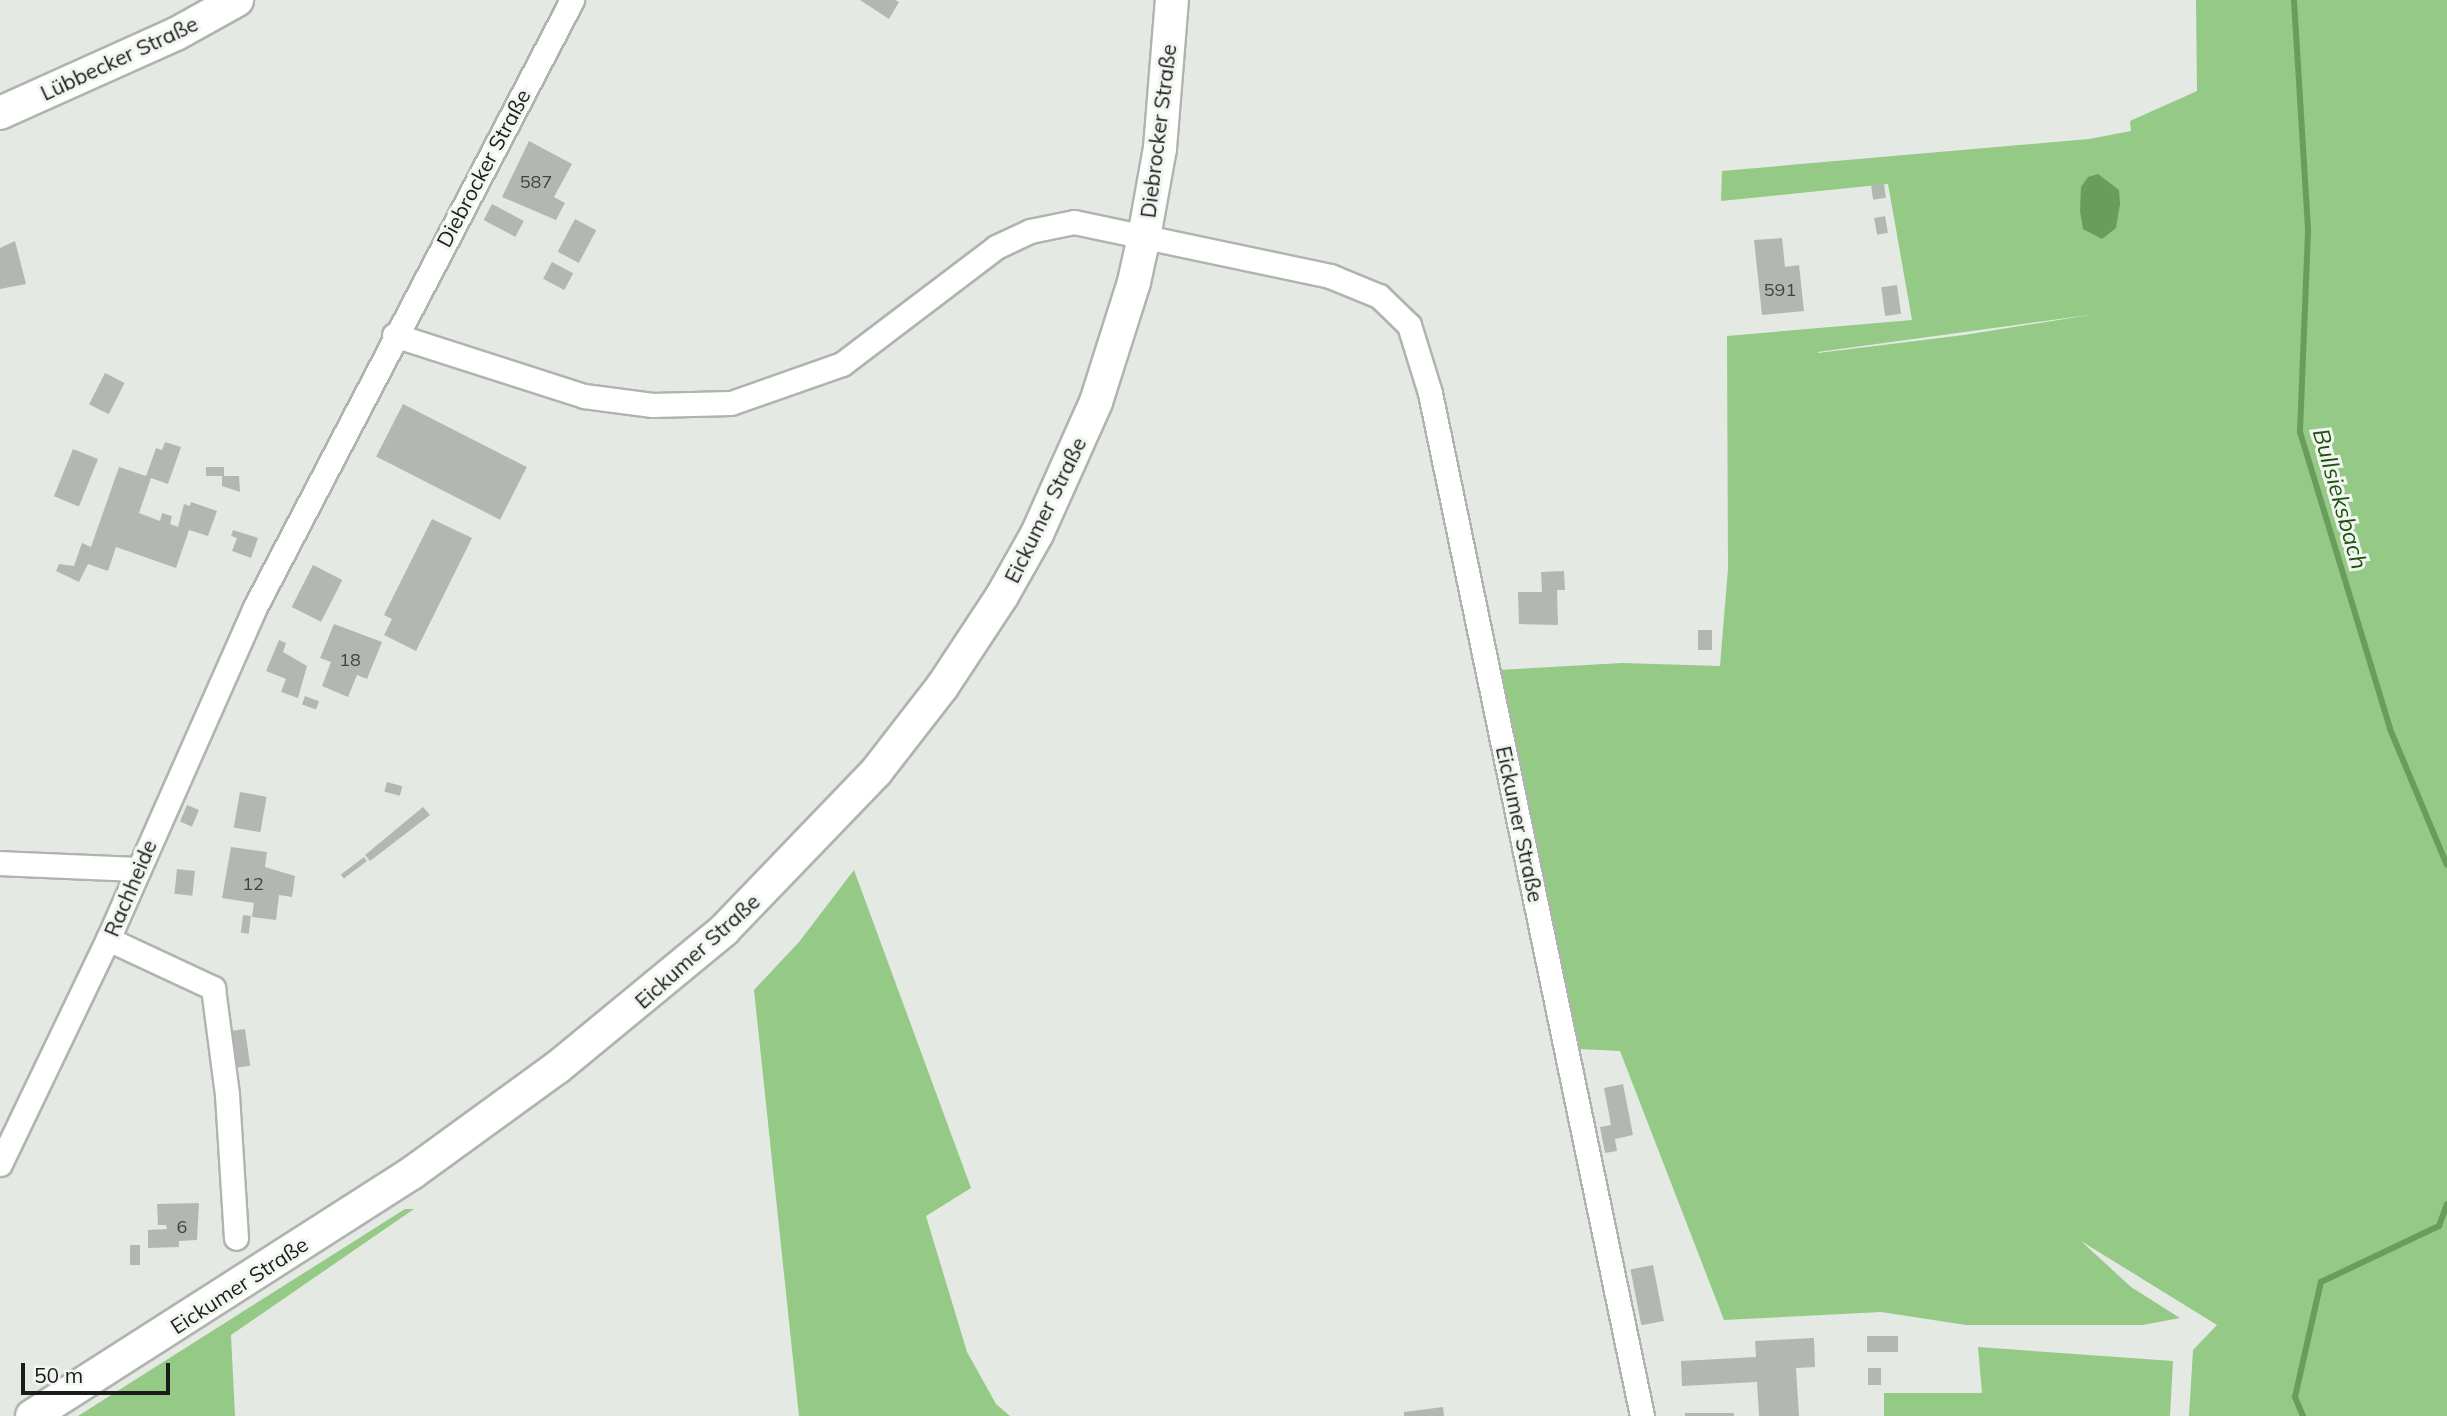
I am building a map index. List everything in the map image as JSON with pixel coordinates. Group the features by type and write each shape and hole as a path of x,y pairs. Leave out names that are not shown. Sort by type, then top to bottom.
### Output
{"main road":[{"name":"Lübbecker Straße","path":"0,113 176,34 237,0"},
{"name":"Diebrocker Straße","path":"1144,237 1160,148 1172,0"},
{"name":"Eickumer Straße","path":"32,1416 412,1173 495,1114 643,1000 804,852 876,772 943,687 1002,596 1069,467 1096,402 1134,282 1144,237"}],"street":[{"name":"Diebrocker Straße","path":"254,609 404,339 572,0"},
{"name":"Diebrocker Straße","path":"404,339 603,400 685,405 742,400 842,364 866,348 962,270 1030,231 1074,222 1144,237"},
{"name":"Eickumer Straße","path":"1144,237 1356,285 1379,296 1409,325 1430,393 1642,1416"},
{"name":"Rachheide","path":"0,1164 108,939 254,609"},
{"path":"0,863 137,869"},
{"path":"108,939 213,988 228,1095 236,1238"}],"shaded area":[{"path":"2196,0 2447,0 2447,1416 2189,1416 2193,1350 2217,1325 2081,1241 2131,1287 2180,1318 2143,1325 1966,1325 1881,1312 1724,1320 1620,1051 1579,1049 1499,670 1622,663 1720,666 1728,569 1727,336 1912,320 1888,184 1721,201 1722,171 2089,139 2131,131 2130,121 2197,91","holes":["2096,314 1964,335 1818,353"]},
{"path":"2098,174 2119,190 2120,204 2116,228 2102,239 2083,229 2080,211 2081,187 2088,177"},
{"path":"854,870 971,1188 926,1216 967,1352 996,1404 1010,1416 799,1416 754,990 799,942"},
{"path":"405,1209 414,1209 231,1335 235,1416 78,1416"},
{"path":"1978,1347 2173,1361 2170,1416 1884,1416 1884,1393 1982,1393"}],"building":[{"path":"860,0 895,0 899,2 889,19"},
{"path":"529,141 572,164 554,197 565,203 556,220 502,197"},
{"path":"1884,184 1886,198 1873,200 1871,186"},
{"path":"492,204 524,221 515,237 484,220"},
{"path":"1885,216 1888,233 1877,235 1874,218"},
{"path":"575,219 596,230 579,263 558,252"},
{"path":"1782,238 1785,267 1799,265 1804,311 1762,315 1754,240"},
{"path":"15,241 26,284 0,289 0,248"},
{"path":"552,262 573,273 564,290 543,279"},
{"path":"1897,285 1901,314 1885,316 1881,287"},
{"path":"105,373 125,383 109,414 89,404"},
{"path":"403,404 527,467 500,520 376,457"},
{"path":"165,442 181,447 168,484 151,478 139,513 160,521 162,513 172,516 170,524 178,527 184,504 190,506 191,502 217,511 208,536 189,530 176,568 116,547 108,571 88,564 79,582 56,571 59,564 74,566 82,543 91,547 119,467 146,476 156,448 162,450"},
{"path":"73,449 98,459 79,506 54,496"},
{"path":"206,467 224,467 224,476 206,476"},
{"path":"222,476 239,476 240,492 222,486"},
{"path":"432,519 472,538 416,651 384,635 392,619 384,615"},
{"path":"233,530 258,538 251,558 232,551 237,538 231,536"},
{"path":"313,565 342,580 321,622 292,607"},
{"path":"1564,571 1565,590 1557,590 1558,625 1519,624 1518,592 1542,592 1541,572"},
{"path":"334,624 382,642 367,679 357,675 348,697 322,686 331,662 320,658"},
{"path":"1698,630 1712,630 1712,650 1698,650"},
{"path":"279,640 286,643 283,652 307,666 298,698 281,692 286,679 266,671"},
{"path":"305,696 319,701 316,710 302,704"},
{"path":"387,782 402,786 400,796 384,792"},
{"path":"240,792 267,797 260,832 234,827"},
{"path":"187,805 199,810 192,827 180,822"},
{"path":"423,807 430,815 370,861 365,855"},
{"path":"231,847 267,852 265,867 295,876 292,897 279,895 276,920 252,917 254,903 222,898"},
{"path":"364,857 367,861 344,878 341,874"},
{"path":"177,869 195,871 192,896 174,894"},
{"path":"243,915 251,916 249,934 241,933"},
{"path":"245,1029 250,1066 232,1068 227,1032"},
{"path":"1623,1084 1633,1135 1615,1139 1617,1151 1605,1153 1600,1127 1611,1125 1604,1088"},
{"path":"199,1203 197,1240 179,1241 179,1247 148,1248 148,1230 167,1229 166,1225 158,1225 157,1204"},
{"path":"130,1245 140,1245 140,1265 130,1265"},
{"path":"1653,1265 1664,1321 1641,1325 1630,1269"},
{"path":"1867,1336 1898,1336 1898,1352 1867,1352"},
{"path":"1814,1338 1815,1367 1796,1368 1799,1416 1759,1416 1757,1382 1682,1386 1681,1361 1756,1357 1755,1341"},
{"path":"1868,1368 1881,1368 1881,1385 1868,1385"},
{"path":"1443,1407 1444,1416 1404,1416 1404,1412"},
{"path":"1685,1413 1734,1413 1734,1416 1685,1416"}],"waterway":[{"name":"Bullsieksbach","path":"2294,0 2308,232 2300,432 2390,729 2447,865"},
{"name":"Bullsieksbach","path":"2303,1416 2295,1397 2321,1282 2439,1226 2447,1204"}]}
